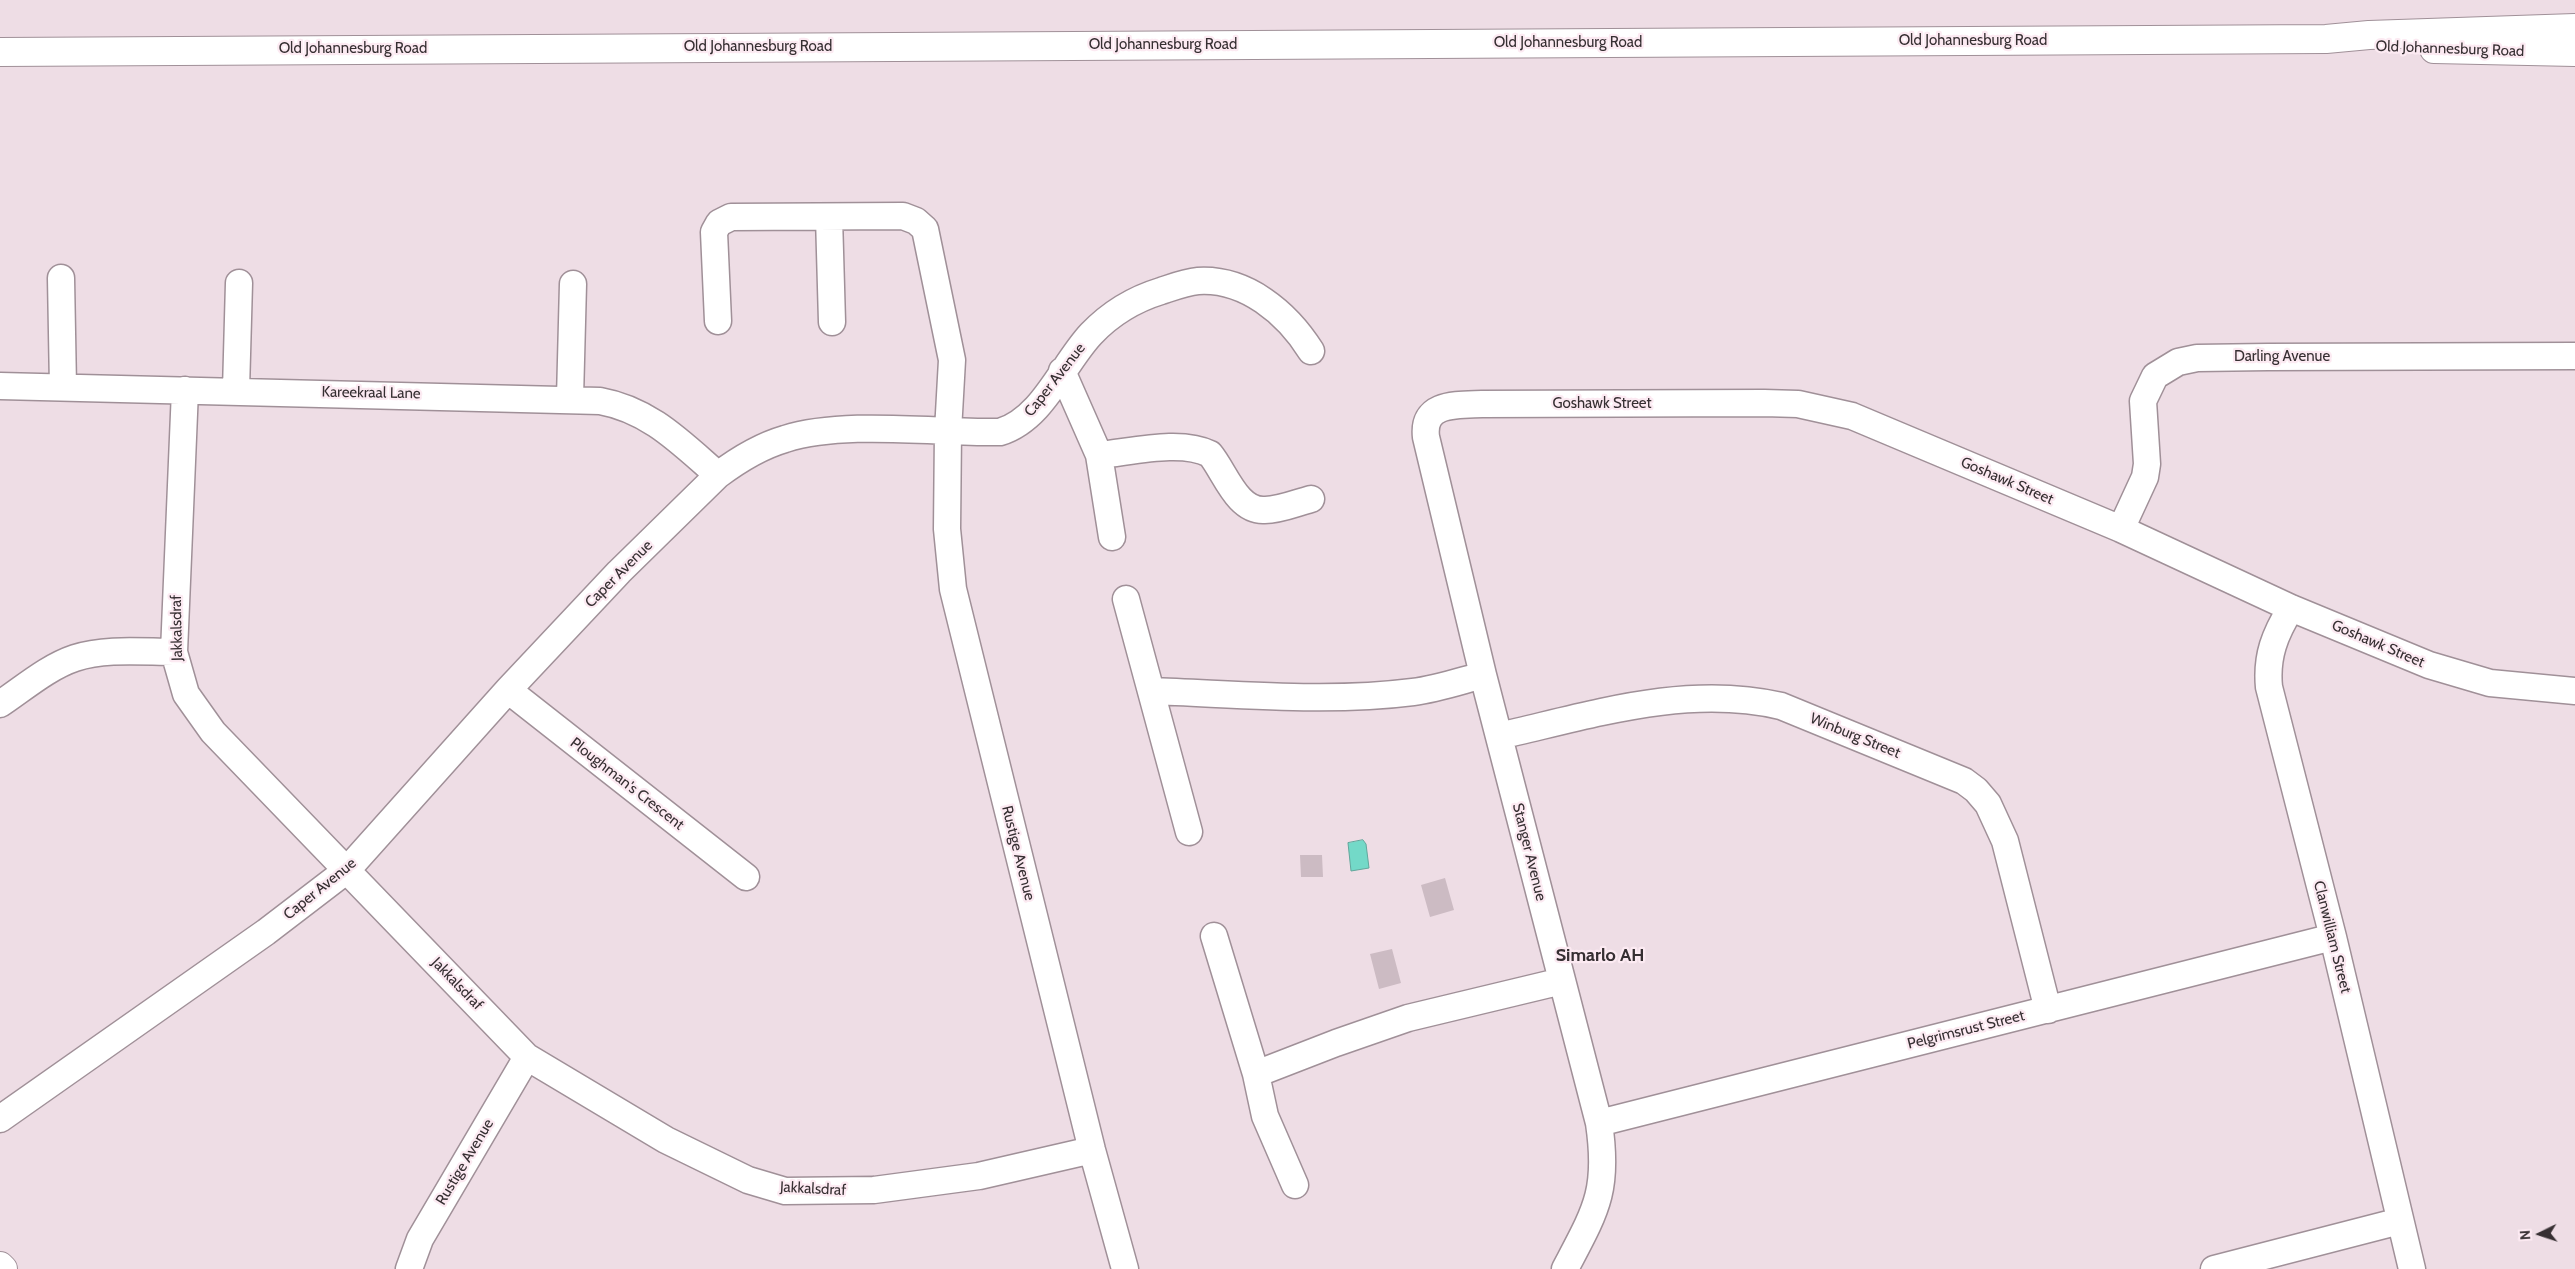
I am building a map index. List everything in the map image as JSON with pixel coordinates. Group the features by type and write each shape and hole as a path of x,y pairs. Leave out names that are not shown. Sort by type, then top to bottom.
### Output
{"main road":[{"name":"Old Johannesburg Road","path":"0,52 2326,39 2369,34 2575,28"},
{"name":"Old Johannesburg Road","path":"2326,39 2370,46 2446,50 2575,52"},
{"path":"0,1266 3,1269"}],"street":[{"name":"Rustige Avenue","path":"718,321 714,232 719,223 731,217 903,216 916,221 925,229 952,360 948,431 947,529 952,590 1092,1150 1125,1269"},
{"path":"828,217 832,322"},
{"path":"61,278 63,387"},
{"name":"Caper Avenue","path":"0,1120 266,932 347,870 508,690 619,572 718,475 759,450 785,439 814,432 858,430 1000,432 1018,425 1044,398 1062,371 1091,335 1125,307 1154,293 1196,281 1228,284 1269,303 1296,328 1311,351"},
{"path":"236,390 239,283"},
{"path":"570,398 573,284"},
{"name":"Darling Avenue","path":"2121,528 2145,477 2147,464 2143,401 2155,376 2178,362 2197,358 2575,356"},
{"path":"1062,371 1100,455 1112,537"},
{"name":"Kareekraal Lane","path":"0,386 570,398 622,405 642,414 718,475"},
{"name":"Jakkalsdraf","path":"185,390 174,652 186,694 213,732 527,1057 666,1140 748,1180 785,1190 874,1190 979,1176 1092,1150"},
{"name":"Goshawk Street","path":"1425,429 1434,412 1444,407 1460,405 1798,404 1852,416 2121,528 2291,608 2457,675 2490,683 2575,691"},
{"name":"Stanger Avenue","path":"1425,429 1483,675 1599,1123 1603,1152 1602,1187 1591,1220 1565,1269"},
{"path":"1100,455 1177,447 1194,448 1210,454 1240,499 1249,506 1265,510 1311,499"},
{"path":"1126,599 1189,832"},
{"name":"Clanwilliam Street","path":"2291,608 2272,641 2268,671 2269,688 2333,938 2412,1269"},
{"path":"0,704 54,668 76,658 101,653 174,652"},
{"path":"1152,691 1308,697 1366,695 1413,692 1483,675"},
{"name":"Ploughman's Crescent","path":"508,690 746,877"},
{"name":"Winburg Street","path":"1499,736 1652,702 1690,698 1756,700 1781,706 1964,781 1976,790 1988,804 2005,841 2048,1010"},
{"path":"1214,936 1256,1074 1265,1116 1272,1136 1295,1185"},
{"name":"Pelgrimsrust Street","path":"1599,1123 2333,938"},
{"path":"1256,1074 1408,1018 1562,981"},
{"name":"Rustige Avenue","path":"409,1269 420,1239 527,1057"},
{"path":"2214,1269 2400,1221"}],"shaded area":[{"path":"1363,840 1366,844 1369,868 1351,871 1348,843"}],"building":[{"path":"1300,855 1322,855 1323,877 1301,877"},
{"path":"1445,878 1454,910 1430,917 1421,885"},
{"path":"1392,949 1401,983 1379,989 1370,954"}],"district":[{"name":"Simarlo AH","path":"1600,956"}]}
